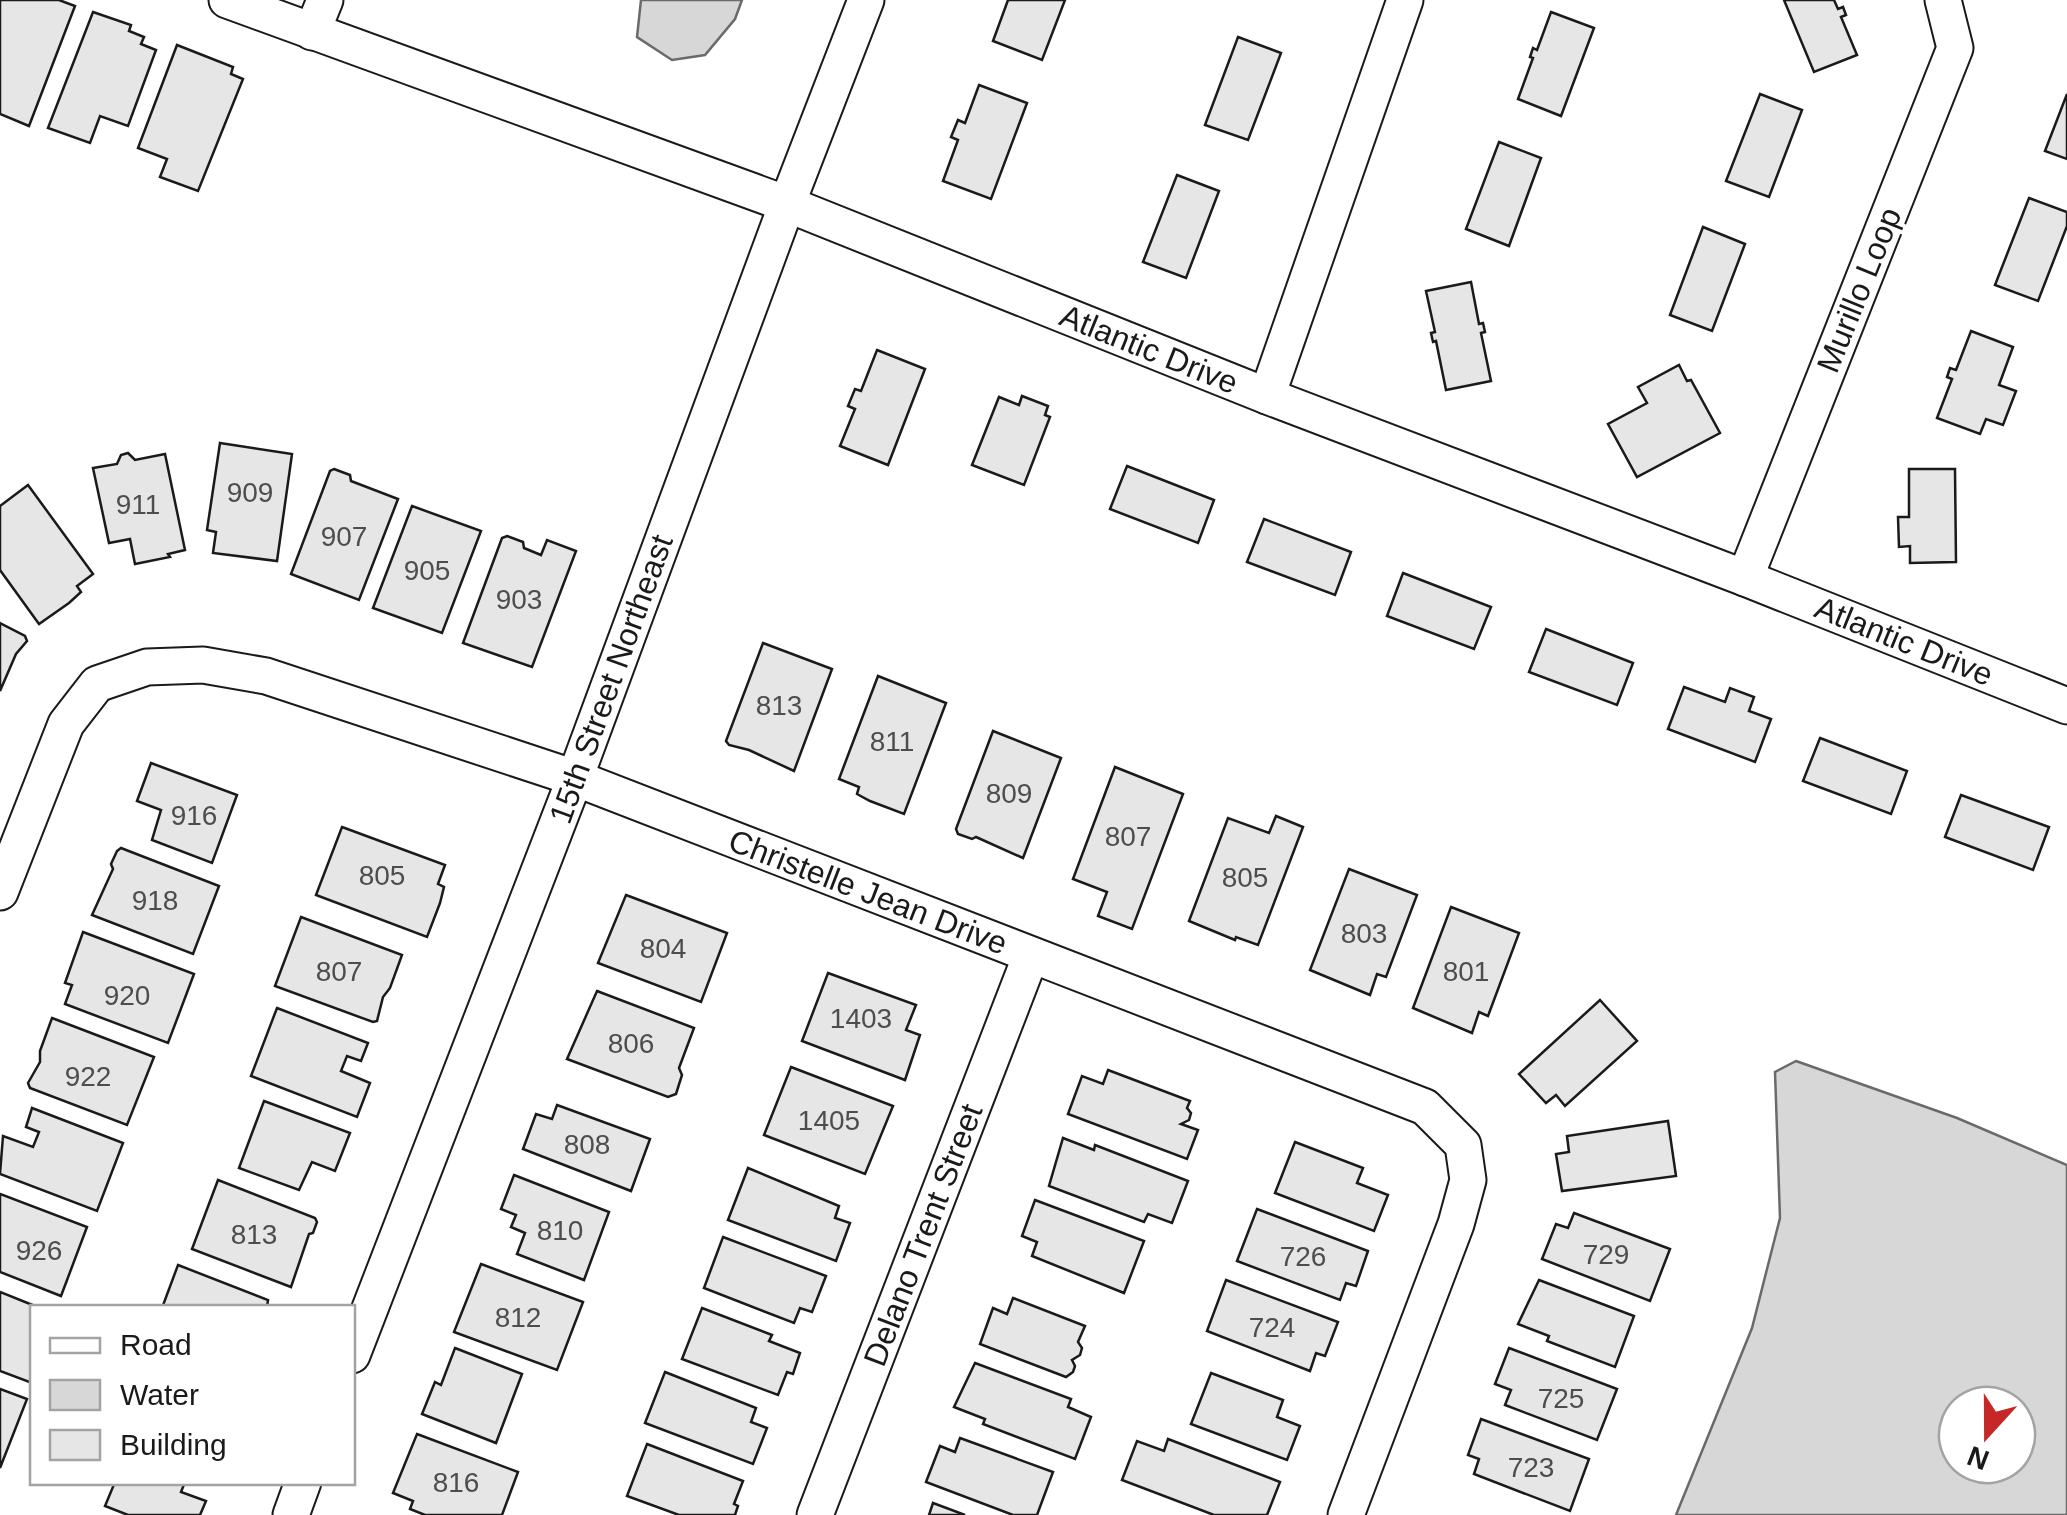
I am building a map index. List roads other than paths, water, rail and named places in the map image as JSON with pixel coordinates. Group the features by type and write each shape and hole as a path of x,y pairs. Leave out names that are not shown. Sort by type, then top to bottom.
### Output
{"street":[{"name":"Atlantic Drive","path":"228,0 318,16 1268,396 2067,706"},
{"name":"15th Street Northeast","path":"355,1348 575,778 866,0"},
{"path":"1268,396 1404,0"},
{"name":"Murillo Loop","path":"1745,578 1955,48 1942,0"},
{"name":"Christelle Jean Drive","path":"0,892 66,724 97,684 146,667 202,665 266,676 575,778 1425,1107 1463,1145 1468,1180 1456,1224 1346,1515"},
{"name":"Delano Trent Street","path":"815,1515 1031,955"},
{"path":"291,1515 303,1485"}],"water":[{"path":"641,0 742,0 735,19 705,55 672,60 637,37"},
{"path":"1796,1061 1957,1118 2067,1165 2067,1515 1676,1515 1752,1328 1780,1218 1775,1072"}]}
